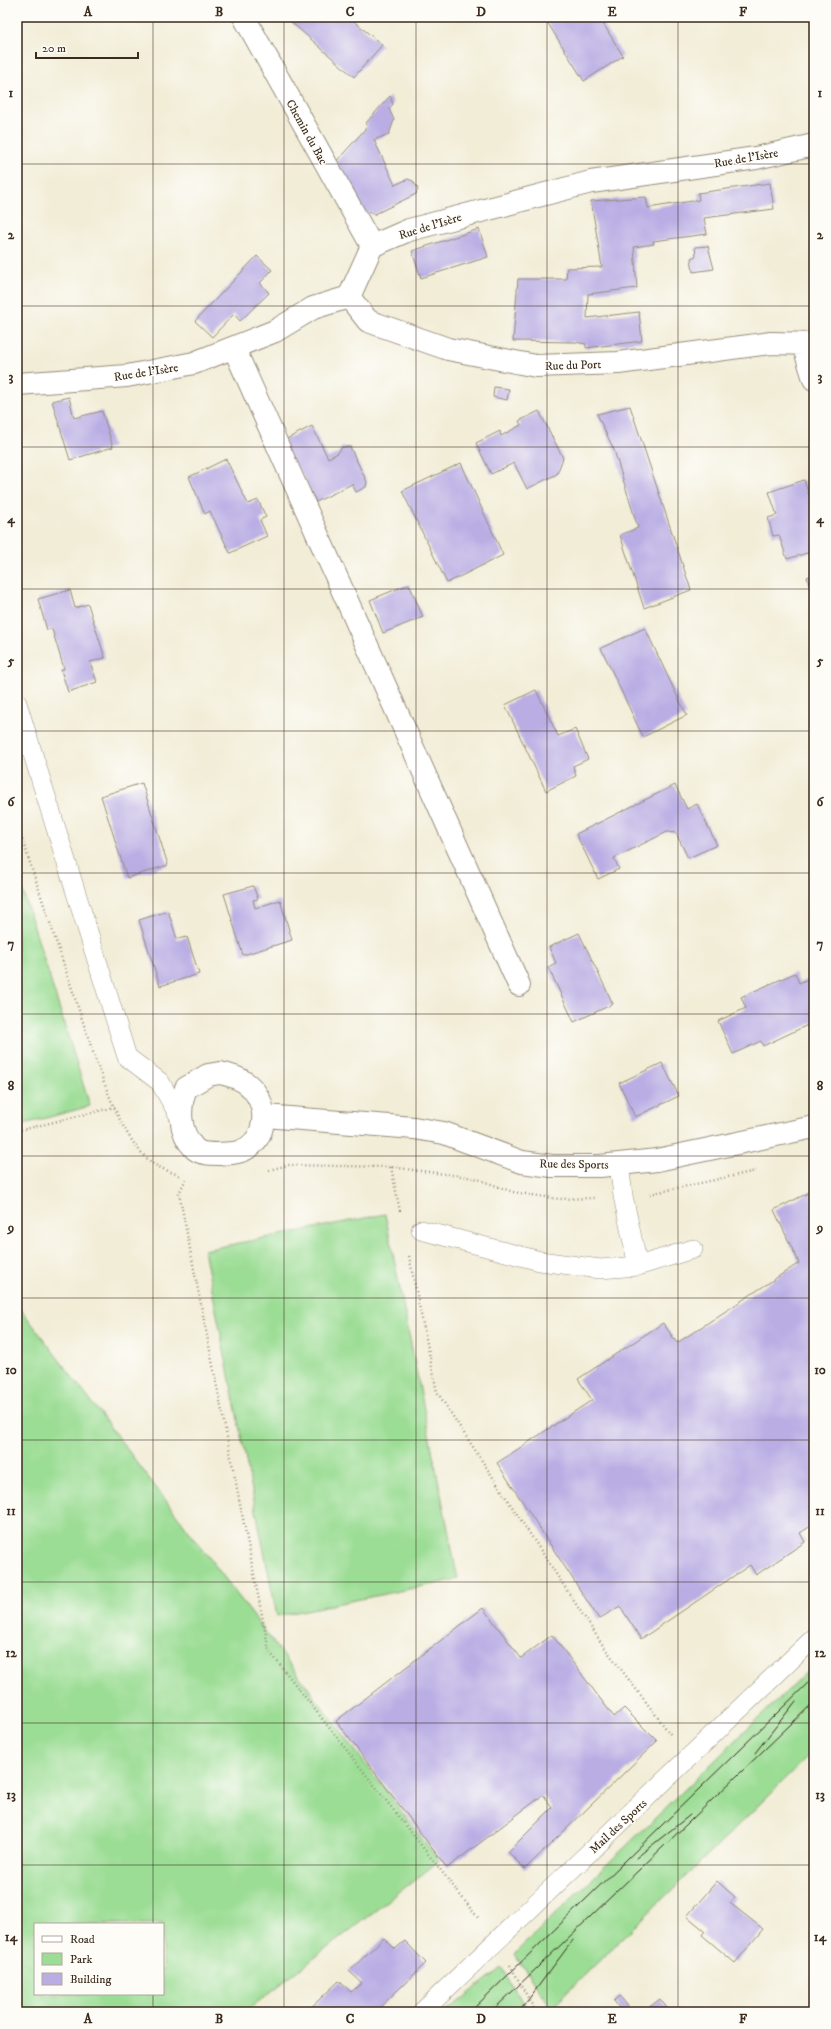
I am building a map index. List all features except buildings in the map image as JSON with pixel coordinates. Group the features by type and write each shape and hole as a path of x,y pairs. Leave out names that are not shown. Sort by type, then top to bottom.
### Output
{"street":[{"name":"Chemin du Bac","path":"244,17 372,246"},
{"name":"Rue de l'Isère","path":"372,246 409,230 591,182 756,158 814,145"},
{"path":"349,297 372,246"},
{"name":"Rue de l'Isère","path":"17,384 127,376 194,363 275,331 313,308 349,297"},
{"name":"Rue du Port","path":"349,297 368,321 448,349 536,366 618,363 771,343 808,344"},
{"path":"808,344 814,379"},
{"path":"234,348 519,985"},
{"path":"220,1073 245,1081 255,1090 265,1116 261,1132 252,1145 240,1152 210,1154 194,1149 186,1135 181,1119 181,1102 186,1088 197,1080 208,1075 220,1073"},
{"name":"Rue des Sports","path":"265,1116 414,1128 444,1133 522,1162 552,1166 619,1164 657,1160 814,1127"}],"lane":[{"path":"17,703 127,1057 160,1082 181,1119"},
{"path":"619,1164 623,1196 638,1266"},
{"path":"421,1230 540,1261 600,1268 638,1266 693,1249"},
{"name":"Mail des Sports","path":"422,2012 689,1759 814,1638"}],"path":[{"path":"17,1131 115,1107"},
{"path":"391,1167 401,1215"},
{"path":"186,1179 179,1192 269,1651 496,1941 536,2012"},
{"path":"409,1255 437,1392 604,1647 689,1759"}],"green space":[{"path":"17,873 90,1106 17,1126"},
{"path":"385,1214 458,1579 277,1616 204,1250"},
{"path":"17,1304 439,1861 245,2012 17,2012"},
{"path":"814,1665 814,1751 551,2008 514,1954"},
{"path":"501,1968 529,2012 446,2012"}],"tram line":[{"path":"470,2012 814,1677"},
{"path":"755,1753 796,1701"},
{"path":"491,2012 814,1702"},
{"path":"636,1858 690,1815"},
{"path":"519,2012 573,1940"}]}
